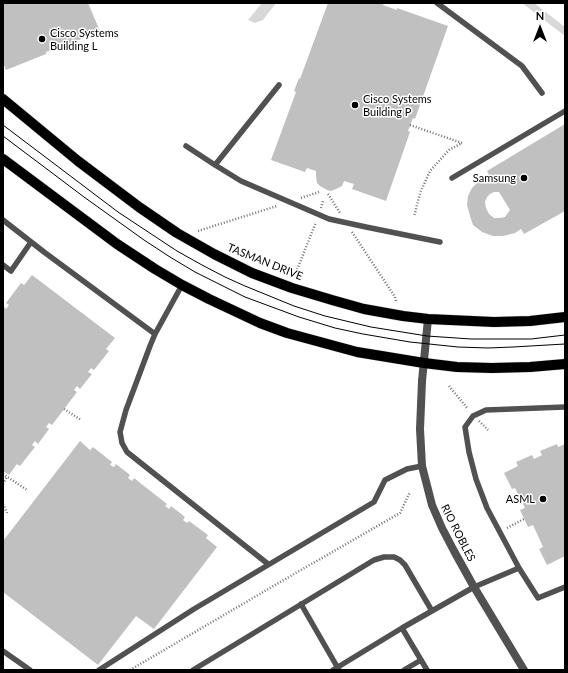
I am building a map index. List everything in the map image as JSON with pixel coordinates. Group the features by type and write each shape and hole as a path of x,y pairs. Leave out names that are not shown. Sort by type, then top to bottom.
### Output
{"main road":[{"name":"TASMAN DRIVE","path":"3,99 84,166 139,207 177,233 252,273 292,288 332,300 364,309 399,316 494,322 530,321 565,317"},
{"path":"3,158 117,244 155,269 209,299 260,323 287,333 357,352 457,367 530,367 565,364"}],"street":[{"name":"RIO ROBLES","path":"428,319 422,381 420,429 422,466 432,505 442,528 474,587 524,670"}],"lane":[{"path":"437,3 522,66 542,93"},
{"path":"215,165 279,85"},
{"path":"452,178 565,111"},
{"path":"186,146 241,181 329,219 440,242"},
{"path":"3,220 155,334"},
{"path":"3,265 11,271 32,242"},
{"path":"182,285 155,334 126,410 120,432 122,443 127,452 268,564"},
{"path":"565,407 486,410 473,416 465,427 469,452 476,479 487,508 519,568 538,598 565,587"},
{"path":"99,670 194,609 374,502 385,480 407,469 422,466"},
{"path":"193,670 374,560 384,557 394,557 405,565 432,611"},
{"path":"301,604 336,669 402,628 474,587 519,568"},
{"path":"402,628 427,670"},
{"path":"3,651 30,670"},
{"path":"404,670 421,660"}],"path":[{"path":"410,125 462,143 449,150 430,171 420,193 414,217"},
{"path":"198,231 319,192"},
{"path":"328,194 395,297 396,301"},
{"path":"295,275 324,201"},
{"path":"64,409 81,420"},
{"path":"3,474 27,490"},
{"path":"3,484 7,476"},
{"path":"130,670 400,513 410,492"},
{"path":"3,504 8,515"},
{"path":"500,533 524,519"}],"shaded area":[{"path":"262,3 276,3 263,20 255,23 248,20"},
{"path":"522,3 534,3 565,27 565,36"}],"building":[{"name":"Cisco Systems Building L","path":"3,3 88,3 100,31 60,48 46,52 46,54 6,70 3,62"},
{"name":"Cisco Systems Building P","path":"328,3 384,3 383,5 397,10 397,8 448,26 415,119 413,118 408,131 410,132 386,201 352,189 354,184 344,181 342,186 331,191 327,190 317,183 316,171 307,168 305,172 271,160 296,92 294,91 299,78 300,79"},
{"name":"Samsung","path":"565,124 565,211 524,234 521,229 515,233 503,236 493,236 482,232 473,225 467,205 468,196 472,188 489,175 487,171","holes":["499,192 510,210 505,217 494,218 489,214 485,202 490,194"]},
{"path":"32,275 115,338 106,349 109,351 94,370 91,368 88,372 92,374 80,389 77,386 74,390 77,392 52,425 49,423 46,427 49,429 38,444 35,441 32,445 35,447 20,466 17,464 9,475 3,471 3,306 6,309 9,305 6,303 21,283 24,285"},
{"path":"80,441 90,450 93,447 112,462 110,465 114,467 116,464 130,475 128,478 132,481 134,478 167,504 165,506 169,509 171,506 185,517 183,520 187,523 189,521 208,535 206,538 217,547 154,629 136,616 98,665 3,592 3,541"},
{"name":"ASML","path":"557,444 558,447 565,444 565,556 547,565 539,549 543,547 533,525 528,527 520,510 525,508 515,488 512,489 504,473 518,466 516,462 532,455 534,459 542,455 540,451"}],"tram line":[{"path":"3,125 118,212 177,251 225,277 294,306 325,316 371,327 427,336 471,339 531,339 565,335"},
{"path":"3,136 84,197 170,257 195,272 245,297 299,317 335,328 363,334 410,342 458,347 488,348 565,344"}],"place":[{"name":"Cisco Systems Building L","path":"42,39"},
{"name":"Cisco Systems Building P","path":"355,105"},
{"name":"Samsung","path":"524,178"},
{"name":"ASML","path":"543,499"}]}
